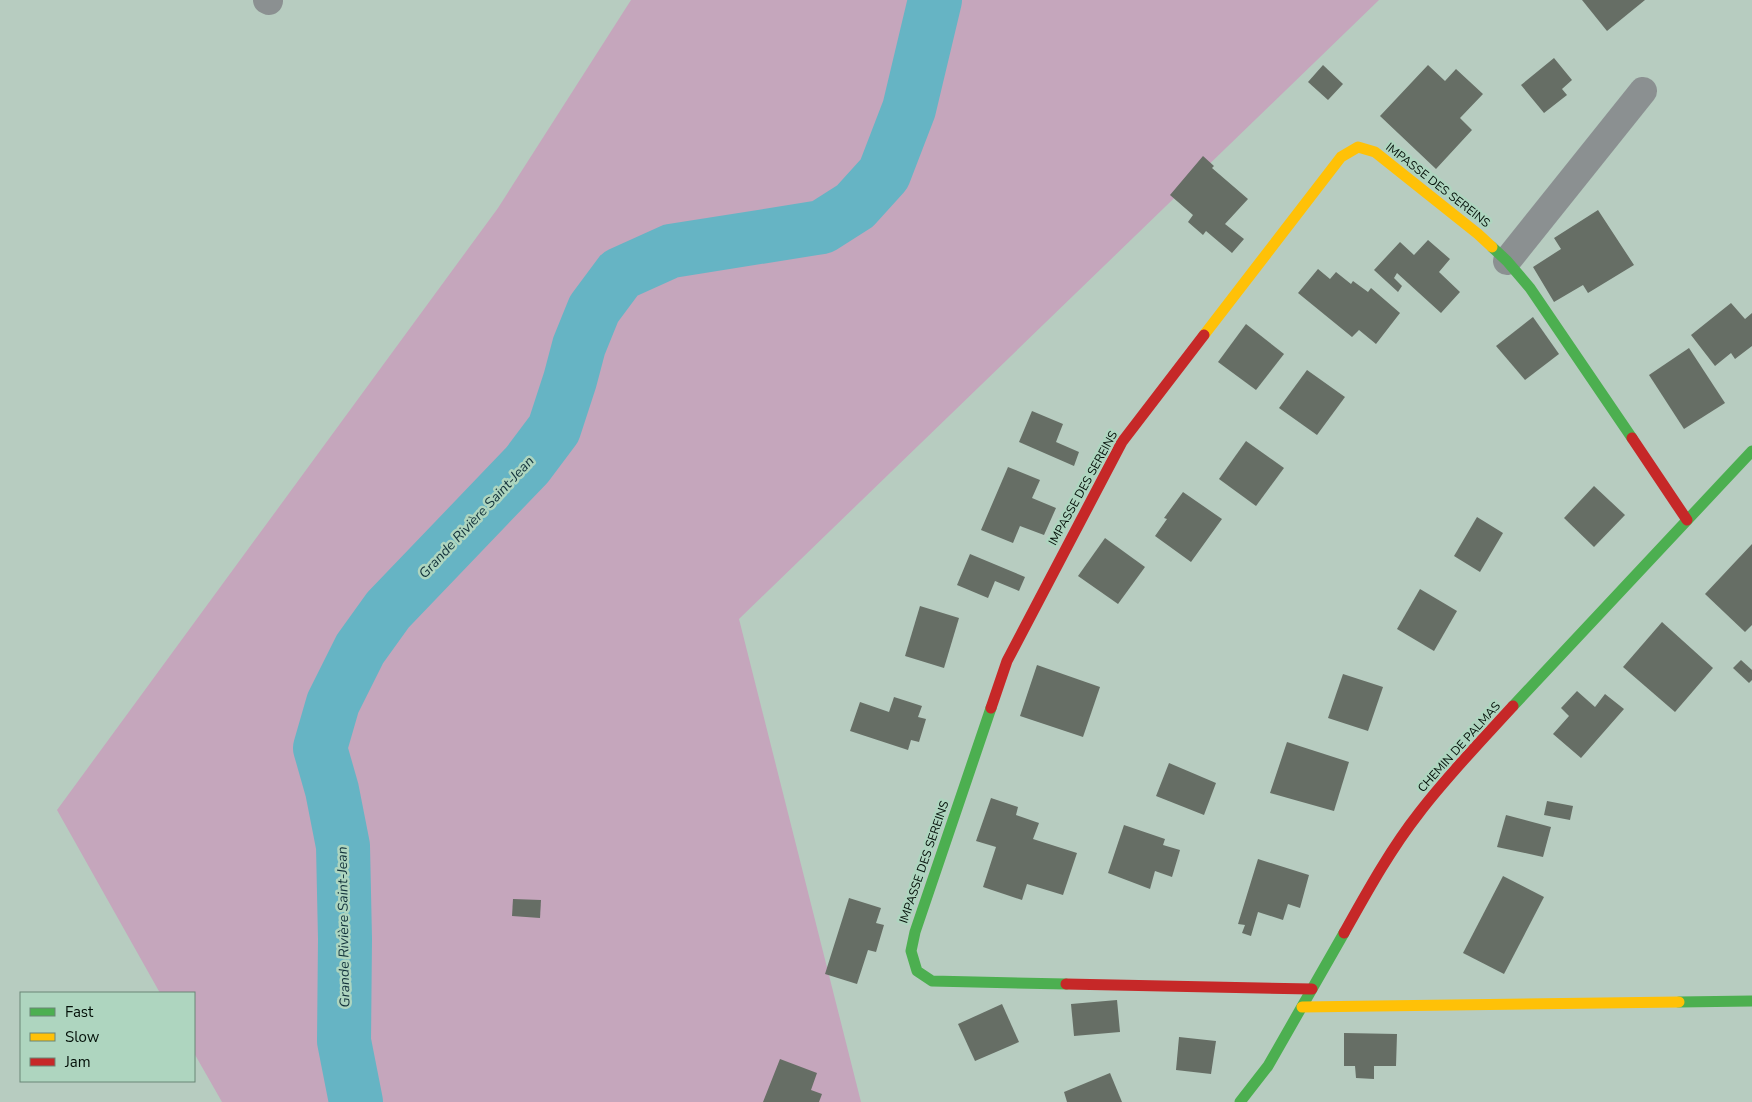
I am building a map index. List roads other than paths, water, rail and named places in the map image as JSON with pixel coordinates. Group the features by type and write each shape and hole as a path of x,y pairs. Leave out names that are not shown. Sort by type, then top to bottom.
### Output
{"street":[{"path":"1507,261 1643,91"},
{"name":"IMPASSE DES SEREINS","path":"1312,989 932,981 917,971 911,951 915,932 1007,661 1122,442 1342,157 1358,147 1375,152 1478,234 1507,261 1530,288 1687,520"},
{"name":"CHEMIN DE PALMAS","path":"1240,1102 1268,1066 1379,872 1419,813 1473,750 1752,451"},
{"path":"1302,1007 1752,1001"}],"waterway":[{"name":"Grande Rivière Saint-Jean","path":"356,1102 344,1041 345,939 343,846 332,790 320,748 333,703 360,649 388,610 527,465 554,429 579,346 594,309 620,274 671,251 822,227 855,206 884,174 909,109 935,0"}]}
